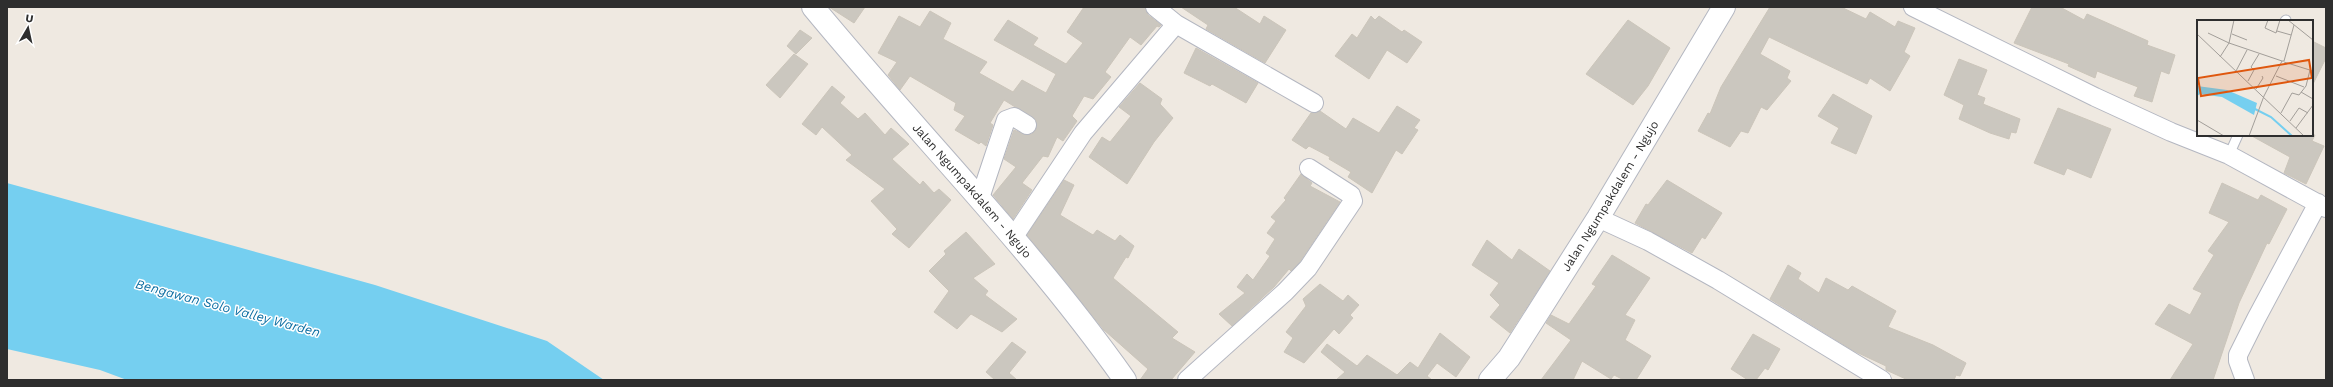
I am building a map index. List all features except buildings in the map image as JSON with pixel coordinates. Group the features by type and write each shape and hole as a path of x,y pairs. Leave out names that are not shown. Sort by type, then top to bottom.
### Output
{"street":[{"name":"Jalan Ngumpakdalem - Ngujo","path":"813,7 859,63 980,198 1125,380"},
{"path":"1155,7 1176,24 1314,103"},
{"name":"Jalan Ngumpakdalem - Ngujo","path":"1490,380 1509,358 1598,218 1724,7"},
{"path":"1913,7 2095,97 2171,132 2229,155 2277,183 2322,205 2256,319 2238,355 2238,360 2245,380"},
{"path":"1013,238 1083,133 1176,24"},
{"path":"980,198 1006,120 1014,117 1027,125"},
{"path":"1187,380 1285,292 1308,268 1353,201 1351,195 1309,168"},
{"path":"1598,218 1648,241 1718,280 1882,380"}],"lane":[{"path":"2229,155 2238,136"}],"water":[{"name":"Bengawan Solo Valley Warden","path":"7,183 375,285 547,341 604,380 127,380 100,370 7,349"}]}
